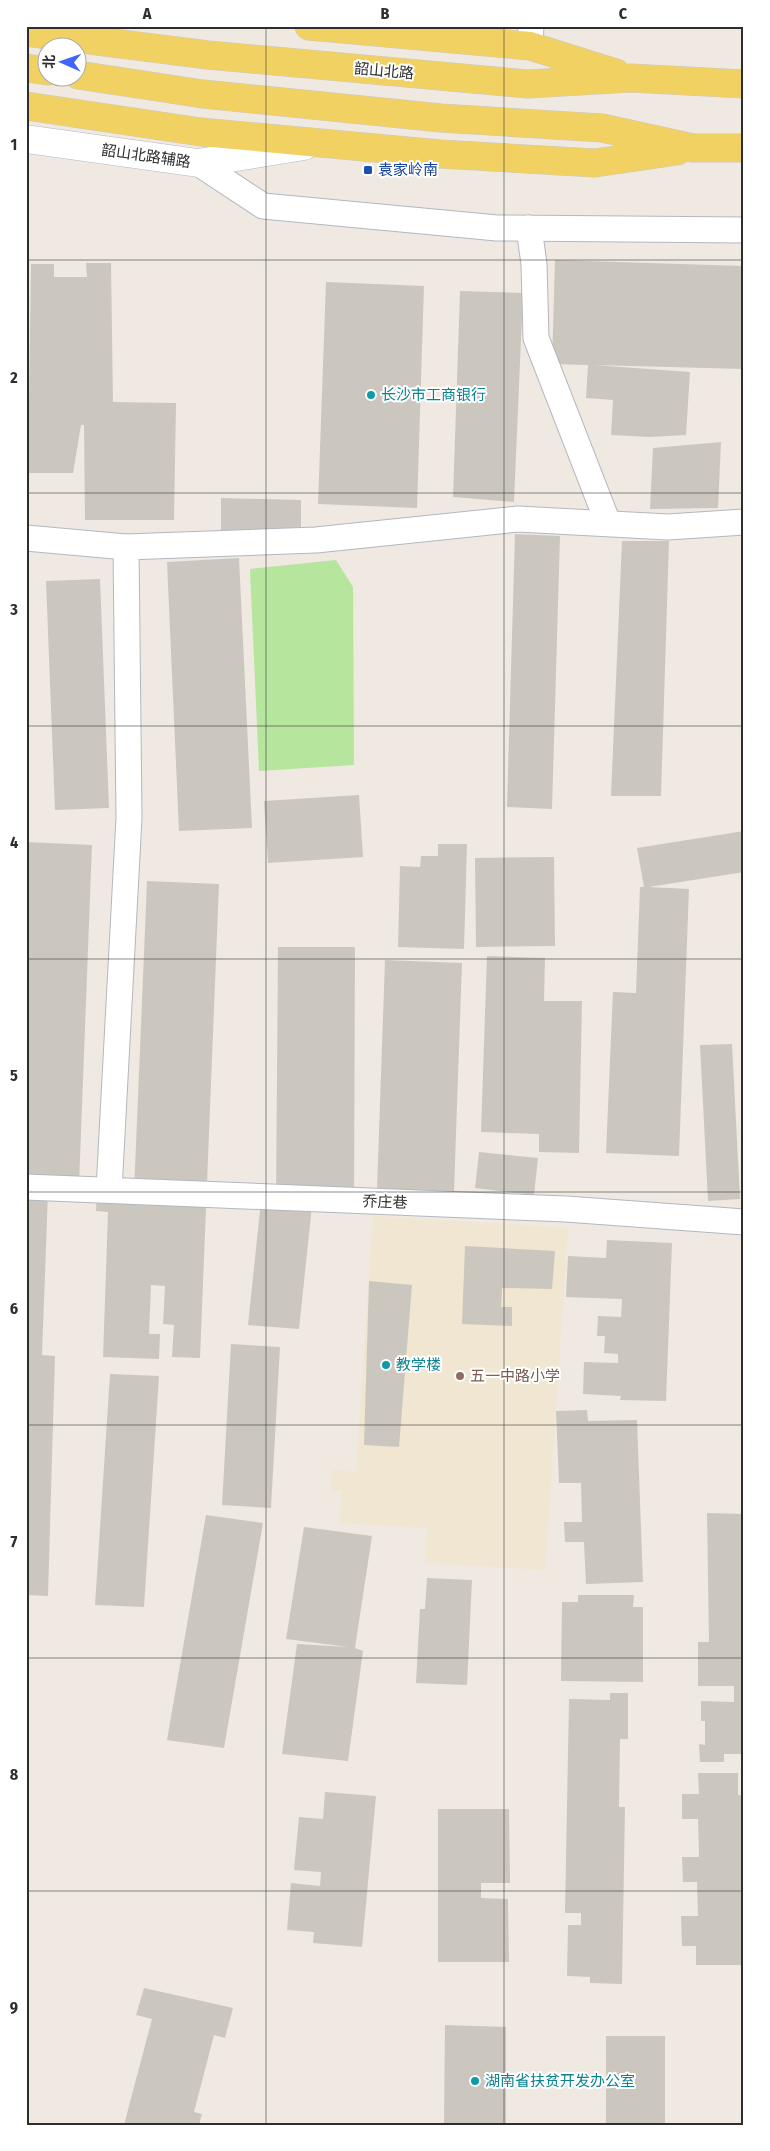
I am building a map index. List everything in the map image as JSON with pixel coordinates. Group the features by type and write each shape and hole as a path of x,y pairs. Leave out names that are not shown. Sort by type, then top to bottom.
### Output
{"main road":[{"path":"308,26 530,36 631,78"},
{"name":"韶山北路","path":"26,32 208,55 528,84 631,78 744,84"},
{"path":"88,77 203,94 441,118 602,128 693,148"},
{"path":"26,106 201,132 440,154 595,163 693,148 744,148"}],"street":[{"name":"韶山北路辅路","path":"26,139 198,163 324,143"},
{"path":"198,163 263,206 497,228 744,230"},
{"path":"530,228 534,264 536,338 608,524"},
{"path":"26,538 126,548 316,540 518,519 668,527 744,522"},
{"path":"110,1190 129,818 126,548"},
{"name":"乔庄巷","path":"26,1187 566,1209 744,1222"}],"shaded area":[{"name":"五一中路小学","path":"373,1216 568,1228 545,1570 425,1563 427,1528 339,1523 342,1491 331,1490 332,1470 356,1472"}],"green space":[{"path":"336,560 353,587 354,765 259,771 250,569"}],"building":[{"path":"555,260 744,266 744,369 594,365 690,372 686,435 650,437 611,435 613,400 586,398 588,365 552,364"},
{"path":"86,263 111,263 113,402 176,403 174,520 85,520 84,425 81,425 73,473 28,473 31,264 54,264 54,277 87,277"},
{"name":"长沙市工商银行","path":"326,282 424,286 417,508 318,504"},
{"path":"460,291 523,293 514,502 453,497"},
{"path":"721,442 718,508 650,509 653,448"},
{"path":"221,498 301,500 301,530 221,531"},
{"path":"515,534 560,536 552,809 507,807"},
{"path":"622,541 669,541 661,796 611,796"},
{"path":"239,558 252,828 179,831 167,562"},
{"path":"100,579 109,808 55,810 46,581"},
{"path":"359,795 363,857 268,863 264,801"},
{"path":"744,831 744,872 649,887 689,889 679,1156 606,1153 613,992 636,993 640,887 644,887 637,848"},
{"path":"26,842 92,845 79,1185 26,1183"},
{"path":"438,844 467,844 464,949 398,947 400,866 420,867 421,856 438,856"},
{"path":"554,857 555,946 476,947 475,858"},
{"path":"147,881 219,884 200,1358 172,1357 174,1325 163,1324 165,1286 151,1285 149,1334 160,1334 159,1359 103,1357 108,1212 96,1211 97,1190 134,1192"},
{"path":"278,947 355,947 354,1203 312,1206 299,1329 248,1325 261,1201 276,1203"},
{"path":"487,956 545,958 544,1001 582,1001 579,1153 539,1152 539,1134 481,1132"},
{"path":"385,960 462,963 454,1191 377,1189"},
{"path":"732,1044 740,1199 708,1201 700,1045"},
{"path":"479,1152 538,1158 534,1195 475,1188"},
{"path":"26,1192 48,1192 42,1355 55,1356 48,1596 26,1595"},
{"path":"607,1240 672,1243 666,1401 620,1400 621,1396 583,1394 584,1362 618,1363 618,1354 604,1353 605,1336 597,1336 598,1316 621,1317 622,1299 566,1297 568,1256 606,1258"},
{"path":"465,1246 555,1251 552,1289 502,1288 501,1307 512,1307 512,1326 462,1324"},
{"name":"教学楼","path":"369,1281 412,1285 399,1447 364,1445"},
{"path":"231,1344 280,1347 271,1508 222,1505"},
{"path":"110,1374 159,1376 144,1607 95,1605"},
{"path":"587,1410 588,1421 637,1420 643,1582 586,1584 584,1542 565,1542 564,1522 582,1522 581,1483 559,1483 556,1411"},
{"path":"707,1513 744,1514 744,1754 724,1754 724,1762 700,1762 699,1744 705,1745 705,1721 701,1721 701,1701 734,1702 734,1686 698,1686 698,1642 709,1642"},
{"path":"206,1515 263,1523 224,1748 167,1740"},
{"path":"304,1527 372,1536 355,1648 363,1651 348,1761 282,1754 297,1644 349,1647 286,1639"},
{"path":"427,1578 472,1580 467,1685 416,1683 420,1609 425,1609"},
{"path":"578,1595 634,1595 633,1607 643,1607 643,1682 561,1681 562,1602 578,1602"},
{"path":"610,1693 628,1693 628,1739 620,1739 619,1807 625,1807 622,1984 590,1983 590,1977 567,1976 568,1925 581,1925 581,1913 565,1913 569,1699 610,1700"},
{"path":"698,1773 738,1773 738,1795 744,1795 744,1965 696,1965 696,1946 682,1946 681,1916 698,1916 697,1882 683,1882 682,1857 699,1857 698,1819 682,1819 682,1794 699,1794"},
{"path":"325,1792 376,1796 362,1947 313,1943 314,1932 287,1930 291,1883 320,1886 321,1872 294,1870 299,1817 323,1819"},
{"path":"438,1809 509,1809 510,1883 481,1883 481,1898 508,1899 509,1962 438,1962"},
{"path":"144,1988 233,2008 225,2038 214,2035 194,2112 202,2114 199,2125 124,2125 152,2019 136,2015"},
{"name":"湖南省扶贫开发办公室","path":"445,2025 506,2027 506,2125 444,2125"},
{"path":"606,2036 665,2036 665,2125 606,2125"}],"place":[{"name":"袁家岭南","path":"368,170"},
{"name":"长沙市工商银行","path":"371,395"},
{"name":"教学楼","path":"386,1365"},
{"name":"五一中路小学","path":"460,1376"},
{"name":"湖南省扶贫开发办公室","path":"475,2081"}]}
